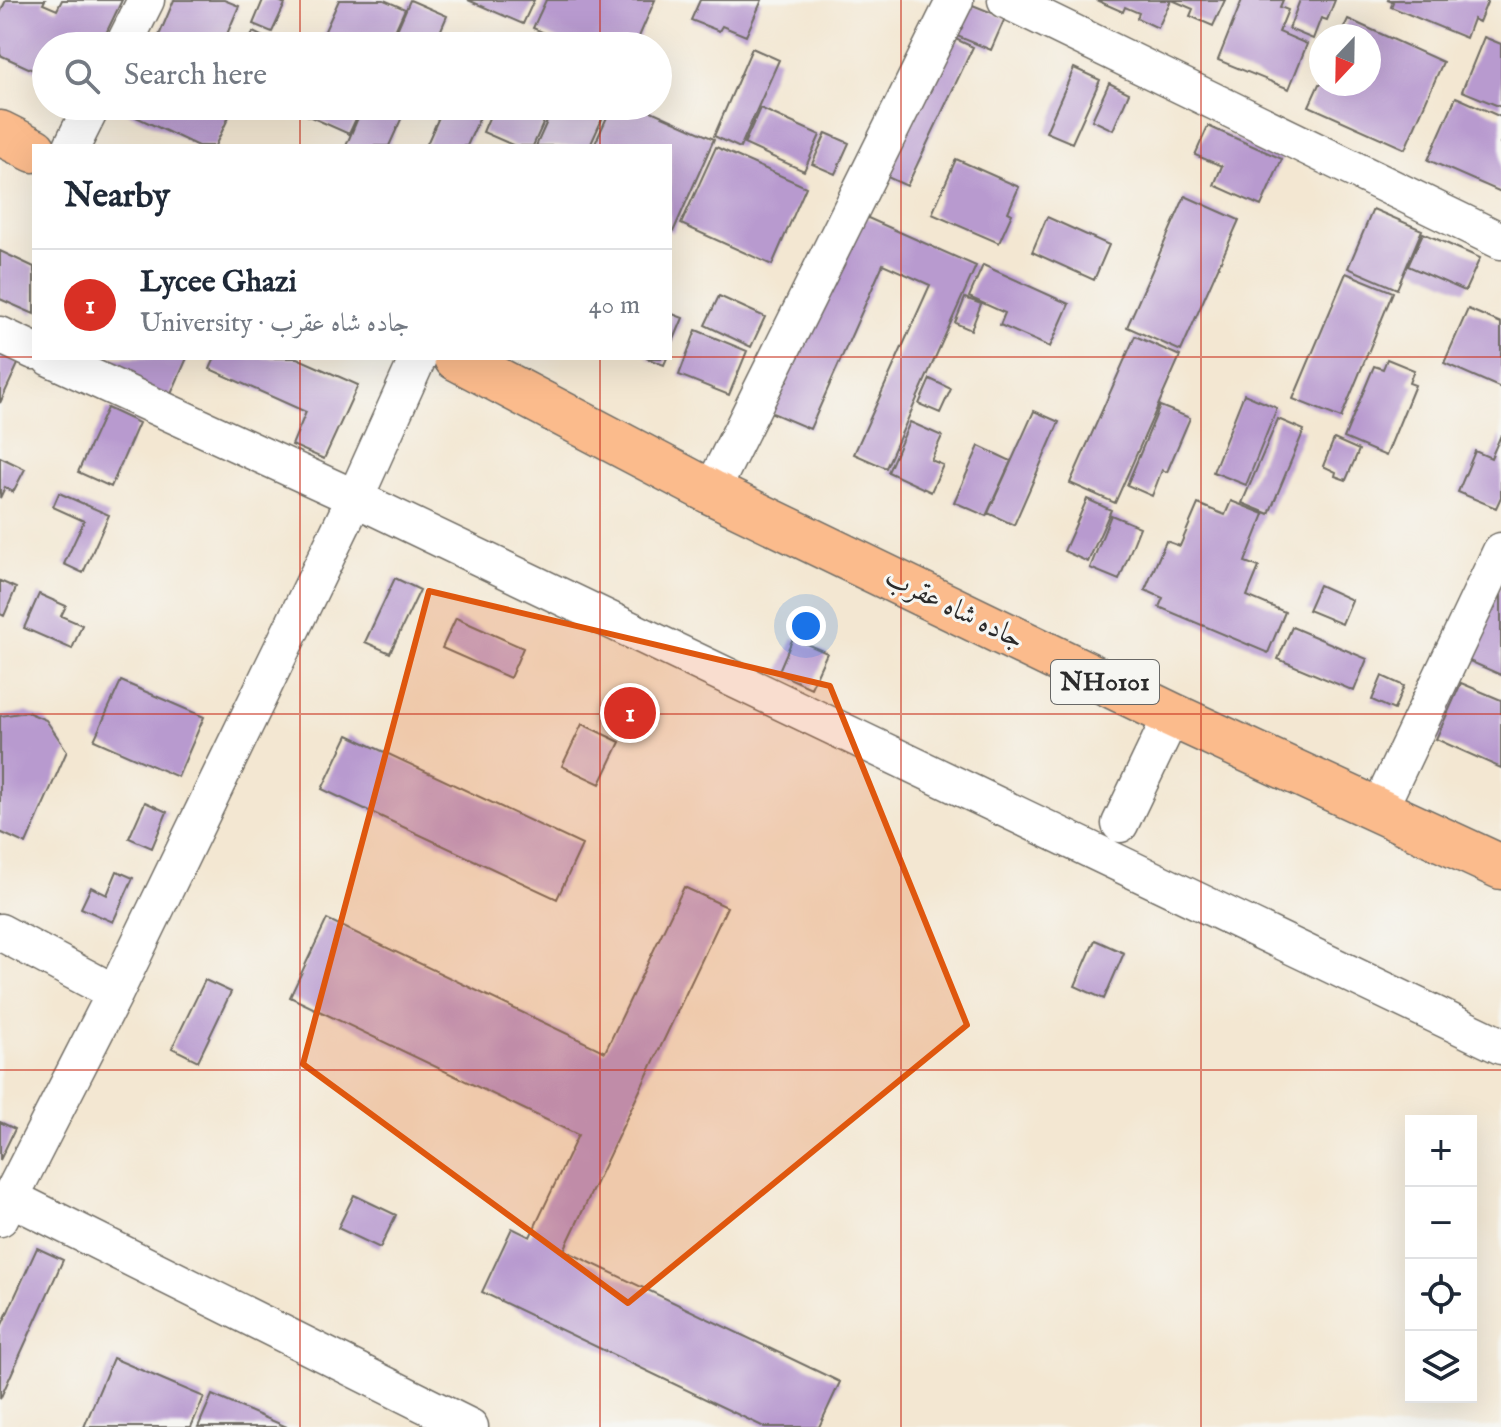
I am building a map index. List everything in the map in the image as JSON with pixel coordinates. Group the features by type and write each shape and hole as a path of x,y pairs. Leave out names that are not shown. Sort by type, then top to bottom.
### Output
{"highway":[{"path":"0,133 32,149"},
{"name":"NH0101","path":"460,360 711,492"},
{"name":"جاده شاه عقرب","path":"711,492 1172,715 1501,867"}],"street":[{"path":"130,32 146,0"},
{"path":"711,492 955,0"},
{"path":"1006,0 1501,241"},
{"path":"73,144 85,120"},
{"path":"0,335 32,350"},
{"path":"54,360 355,498 1501,1046"},
{"path":"417,360 355,498 115,993 4,1208 470,1427"},
{"path":"1379,809 1501,551"},
{"path":"1120,824 1172,715"},
{"path":"0,932 115,993"}],"highlighted area":[{"path":"429,591 830,686 967,1025 628,1303 303,1064"}],"building":[{"path":"6,0 45,0 43,4 57,10 62,0 122,0 107,32 32,32 32,70 0,55 0,13"},
{"path":"174,0 224,0 239,6 228,32 161,32"},
{"path":"263,0 277,0 285,4 272,32 253,24"},
{"path":"339,0 384,0 405,9 394,32 324,32"},
{"path":"410,0 447,16 440,32 396,32"},
{"path":"468,0 534,0 523,24"},
{"path":"546,0 655,0 641,32 542,32 533,28"},
{"path":"700,0 762,0 746,36 722,26 719,31 691,20"},
{"path":"1096,0 1171,0 1158,28 1137,18 1139,13 1125,7 1123,12"},
{"path":"1172,0 1225,0 1213,26 1190,16 1193,9"},
{"path":"1242,0 1283,0 1280,7 1288,10 1279,32 1307,44 1289,89 1218,60"},
{"path":"1300,0 1335,0 1327,20 1321,18 1319,24 1309,24 1309,37 1289,29"},
{"path":"1387,0 1488,0 1479,22 1473,19 1466,38 1391,7 1393,2"},
{"path":"970,4 1005,18 991,50 957,36"},
{"path":"1381,34 1443,62 1405,149 1309,106 1314,96 1381,96"},
{"path":"949,36 973,47 907,186 883,175"},
{"path":"1484,37 1501,44 1501,107 1462,91"},
{"path":"752,48 779,60 740,148 714,136"},
{"path":"1074,68 1100,80 1072,143 1046,132"},
{"path":"1109,83 1129,93 1113,130 1092,120"},
{"path":"1456,97 1501,117 1501,192 1428,160"},
{"path":"760,108 820,135 804,171 744,144"},
{"path":"142,120 227,120 216,144 194,144"},
{"path":"318,120 356,120 349,134"},
{"path":"357,120 401,120 390,144 347,144"},
{"path":"438,120 479,120 468,144 427,144"},
{"path":"488,120 545,120 534,144 510,144 483,132"},
{"path":"548,120 602,120 591,144 537,144"},
{"path":"606,120 671,120 714,139 673,232 672,144 595,144"},
{"path":"1208,126 1282,159 1261,206 1214,185 1222,166 1195,155"},
{"path":"826,133 849,143 835,174 812,164"},
{"path":"716,147 806,187 772,265 681,224"},
{"path":"956,159 1019,187 1008,212 1012,214 999,243 932,214"},
{"path":"1185,196 1239,220 1181,351 1127,327"},
{"path":"1373,209 1422,230 1397,289 1348,268"},
{"path":"859,214 976,266 886,468 854,454 930,285 883,264 810,429 770,412"},
{"path":"1047,217 1109,245 1094,280 1032,252"},
{"path":"1423,233 1480,258 1465,291 1408,266"},
{"path":"0,251 32,266 32,313 0,299"},
{"path":"983,265 1069,304 1050,347 1000,325 1005,313 969,297"},
{"path":"1346,273 1393,292 1341,418 1293,399"},
{"path":"719,296 765,317 751,347 705,325"},
{"path":"965,298 981,304 971,330 955,323"},
{"path":"1468,309 1501,323 1501,388 1444,363"},
{"path":"672,314 683,318 672,344"},
{"path":"696,330 747,351 729,395 679,375"},
{"path":"1135,336 1180,356 1115,503 1070,483"},
{"path":"0,353 19,362 0,403"},
{"path":"1387,359 1414,370 1409,383 1415,385 1386,456 1344,438 1374,366 1383,369"},
{"path":"93,360 186,360 168,401 90,366"},
{"path":"214,360 302,360 358,385 324,459 292,445 306,412 210,369"},
{"path":"930,379 951,389 940,413 919,404"},
{"path":"1244,394 1277,408 1246,485 1213,472"},
{"path":"1160,406 1190,418 1167,472 1162,470 1152,496 1127,485"},
{"path":"107,408 139,423 111,487 78,472"},
{"path":"1034,411 1059,422 1014,525 988,513"},
{"path":"1278,419 1304,430 1269,514 1242,503"},
{"path":"910,422 942,436 931,460 943,465 931,492 888,472"},
{"path":"1501,435 1501,497 1496,508 1458,492 1475,451 1491,458"},
{"path":"1334,439 1359,450 1346,480 1323,466"},
{"path":"979,446 1011,461 986,516 954,502"},
{"path":"0,457 25,469 13,492 5,487 0,498"},
{"path":"59,493 109,515 83,573 64,564 84,521 53,507"},
{"path":"1087,499 1111,510 1088,562 1064,551"},
{"path":"1231,501 1264,514 1245,562 1259,567 1247,596 1285,612 1268,653 1159,607 1163,598 1145,590 1166,541 1180,546 1198,504 1225,515"},
{"path":"1111,515 1140,527 1119,580 1090,568"},
{"path":"395,578 420,590 390,653 365,642"},
{"path":"0,581 16,588 4,616 0,614"},
{"path":"1501,583 1501,675 1467,660"},
{"path":"1319,585 1352,600 1342,624 1308,610"},
{"path":"39,594 66,606 61,616 82,625 72,649 24,628"},
{"path":"456,618 523,648 510,678 442,648"},
{"path":"1292,627 1367,659 1354,691 1278,659"},
{"path":"793,638 827,653 811,688 778,673"},
{"path":"1382,676 1404,686 1394,710 1372,700"},
{"path":"121,681 204,717 178,777 94,740"},
{"path":"1461,683 1501,700 1501,768 1436,739"},
{"path":"27,712 46,720 67,751 26,844 0,832 0,716"},
{"path":"582,724 620,742 600,784 562,766"},
{"path":"348,735 582,845 557,899 322,789"},
{"path":"145,802 167,812 152,848 129,838"},
{"path":"117,871 133,878 113,922 81,908 91,887 107,895"},
{"path":"684,887 727,907 564,1250 840,1382 819,1427 764,1427 482,1292 512,1228 530,1237 578,1135 290,997 327,919 605,1052"},
{"path":"1095,940 1124,953 1104,999 1075,986"},
{"path":"205,980 231,992 198,1061 172,1048"},
{"path":"0,1122 15,1129 0,1160"},
{"path":"354,1195 396,1215 380,1248 338,1228"},
{"path":"37,1248 63,1260 0,1399 0,1329"},
{"path":"113,1358 204,1397 191,1427 84,1427"},
{"path":"212,1395 287,1427 198,1427"}],"place":[{"name":"Lycee Ghazi","path":"630,713"}]}
